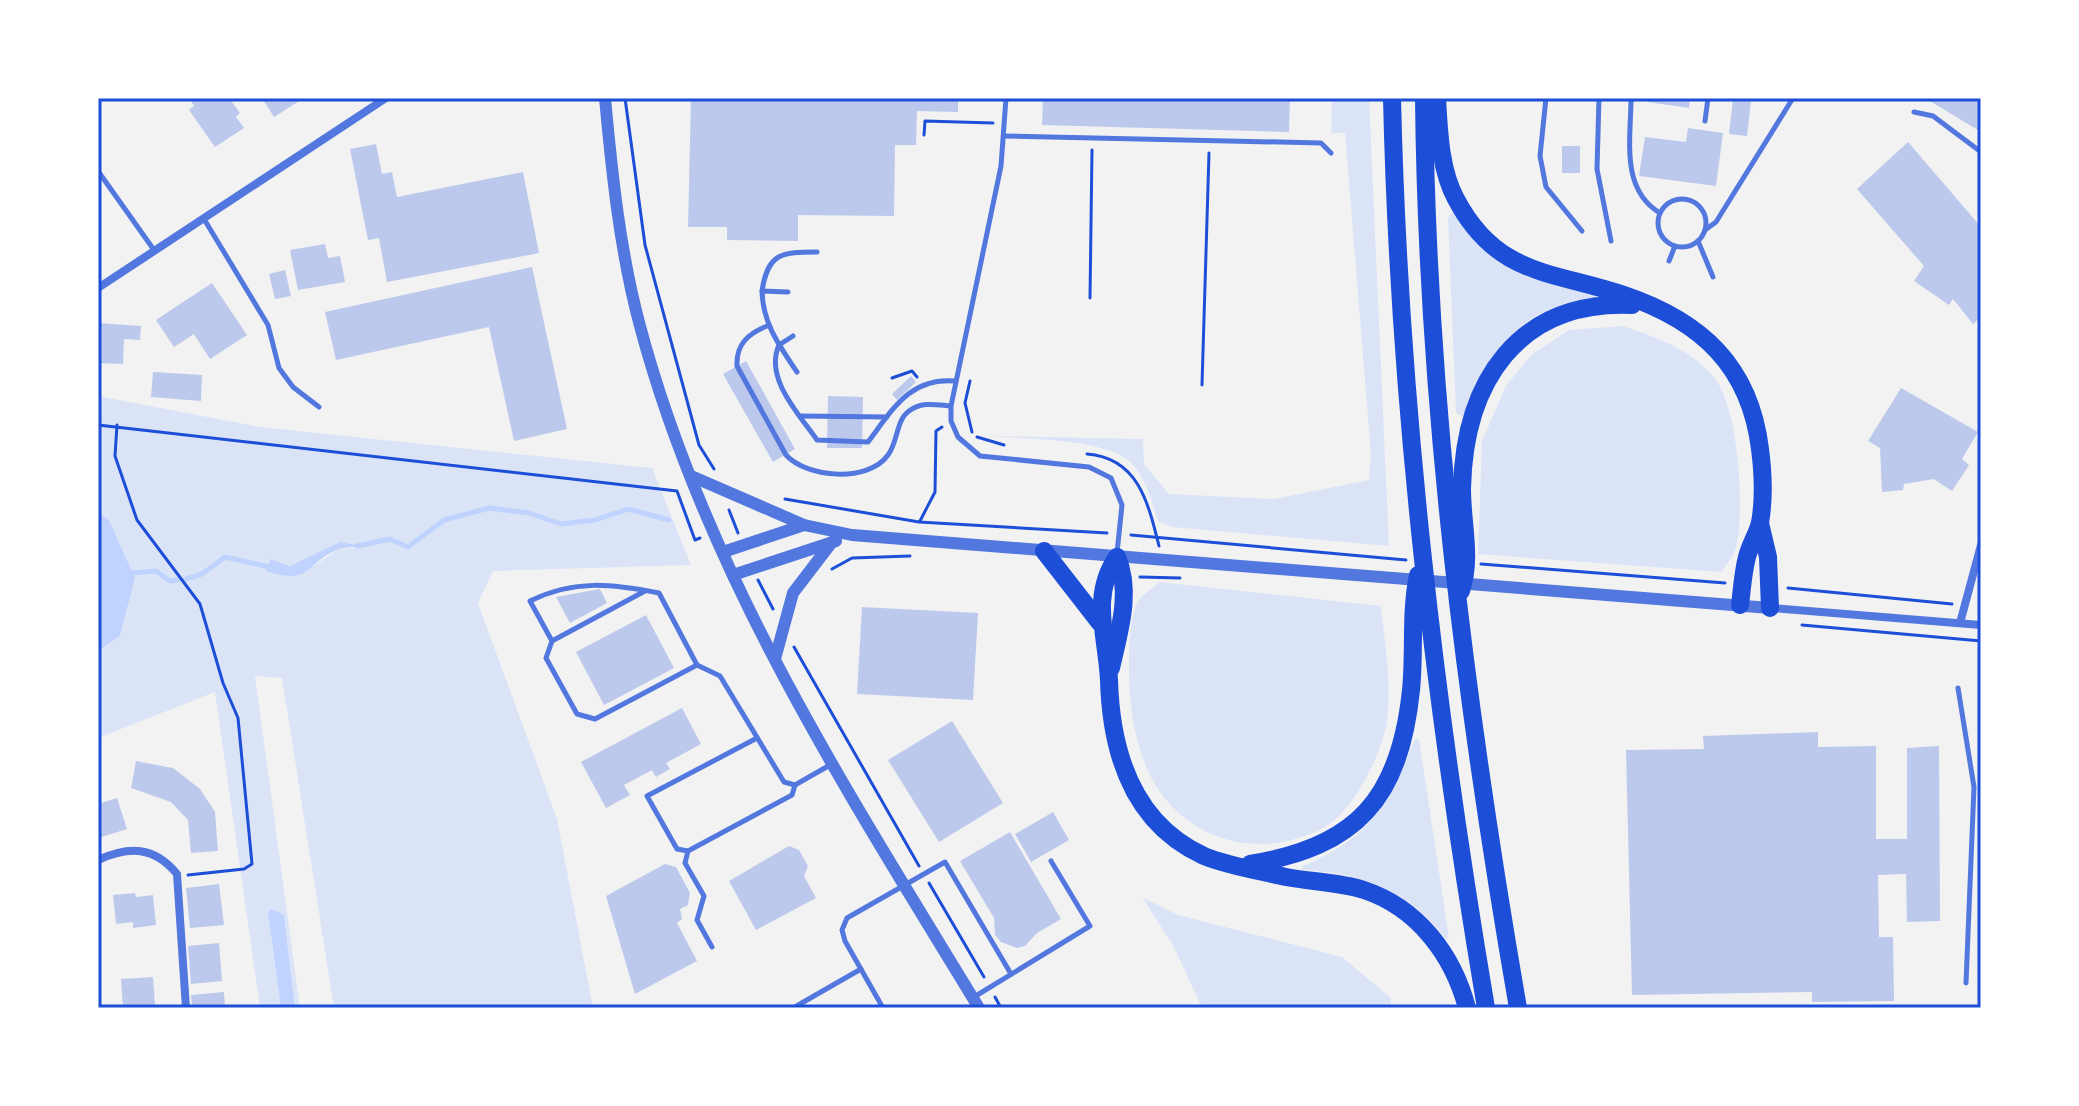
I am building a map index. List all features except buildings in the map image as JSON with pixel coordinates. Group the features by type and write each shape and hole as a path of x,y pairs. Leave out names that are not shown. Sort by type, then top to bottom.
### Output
{"highway":[{"path":"1392,98 1395,231 1421,564 1486,1008"},
{"path":"1424,98 1426,225 1447,510 1491,851 1518,1008"},
{"path":"1437,98 1447,176 1455,199 1486,238 1508,258 1527,268 1622,294 1657,308 1683,322 1717,347 1745,393 1760,450 1760,523 1768,557 1770,608"},
{"path":"1459,598 1468,570 1463,520 1464,458 1476,405 1489,375 1524,335 1561,314 1612,304 1657,308"},
{"path":"1740,605 1747,557 1760,523"},
{"path":"1044,551 1100,623"},
{"path":"1117,557 1105,574 1100,623 1117,751 1123,771 1147,812 1171,835 1204,856 1288,877 1366,890 1391,902 1429,933 1461,985 1467,1008"},
{"path":"1109,679 1125,576 1117,557"},
{"path":"1243,865 1318,848 1341,836 1374,801 1404,737 1411,687 1411,606 1421,564"}],"street":[{"path":"98,288 386,98"},
{"path":"605,98 622,242 639,324 691,476 733,575 830,765 976,1003"},
{"path":"691,476 723,493 804,525 852,535 1362,573 1981,625"},
{"path":"723,552 804,525"},
{"path":"733,575 852,535"},
{"path":"775,659 793,593 832,542"},
{"path":"1960,623 1981,545"},
{"path":"98,860 133,848 162,859 177,874 186,1008"}],"lane":[{"path":"1006,98 1005,136 955,381 951,421 967,448 980,456 1102,471 1119,492 1117,557"},
{"path":"1546,98 1540,156 1546,187 1582,231"},
{"path":"1599,98 1597,169 1611,241"},
{"path":"1631,98 1634,189 1646,204 1660,213"},
{"path":"1705,121 1708,98"},
{"path":"1675,246 1698,241 1705,230 1716,222 1793,98"},
{"path":"1914,112 1933,116 1981,152"},
{"path":"1005,136 1321,143 1331,153"},
{"path":"98,171 154,251"},
{"path":"1675,246 1658,229 1660,213 1679,199 1694,202 1704,214 1705,230"},
{"path":"204,219 268,325 279,368 293,387 319,407"},
{"path":"1698,241 1713,277"},
{"path":"1669,261 1675,246"},
{"path":"797,372 767,326 762,291 765,272 775,258 789,252 817,252"},
{"path":"762,291 788,292"},
{"path":"767,326 743,341 737,354 737,366 786,455 796,466 812,472 864,472 876,467 893,448 904,415 913,408 925,404 951,406"},
{"path":"793,336 779,345 774,365 783,390 817,440 868,442 887,417 923,383 934,379 955,381"},
{"path":"800,416 887,417"},
{"path":"552,641 530,601 551,590 603,583 659,593 697,665 720,676 784,782 795,785"},
{"path":"646,591 552,641 546,658 577,714 595,719 697,665"},
{"path":"1958,688 1974,787 1966,983"},
{"path":"757,738 647,796 677,849 688,851 792,795 795,785 830,765"},
{"path":"688,851 685,863 704,896 697,920 712,947"},
{"path":"976,1003 990,987 1090,926 1051,861"},
{"path":"883,1008 845,941 842,930 847,918 945,862 1011,974"},
{"path":"793,1008 861,969"}],"path":[{"path":"625,98 645,245 699,445 716,472 742,544"},
{"path":"924,135 925,121 1005,124"},
{"path":"1090,298 1093,138"},
{"path":"1202,385 1209,141"},
{"path":"892,378 912,371 923,383"},
{"path":"919,522 935,492 936,431 951,421"},
{"path":"98,425 677,491"},
{"path":"117,425 115,456 137,520 200,604 222,680 238,718 252,864 244,869 177,874"},
{"path":"776,497 919,522 1119,534 1363,557"},
{"path":"752,567 814,685 1001,1008"}],"shaded area":[{"path":"1332,98 1369,98 1389,546 1172,527 1158,521 1139,472 1128,460 1115,453 1099,447 1060,441 986,436 1143,439 1144,464 1169,494 1274,499 1369,480 1371,455 1345,132 1331,134"},
{"path":"1455,210 1494,257 1593,294 1597,299 1542,313 1517,330 1484,373 1463,416 1456,413 1448,217"},
{"path":"1623,326 1683,351 1713,376 1722,390 1734,435 1740,487 1738,534 1731,559 1721,572 1478,554 1482,441 1506,386 1531,355 1569,330"},
{"path":"98,396 260,427 652,468 691,565 493,571 478,603 557,819 593,1008 334,1008 282,678 255,676 300,1008 295,1008 284,915 268,913 281,1008 260,1008 215,692 98,738 98,651 120,636 135,578 109,520 98,513","holes":["340,542 360,547 337,550 314,566 266,570 272,559 290,566"]},
{"path":"1159,582 1381,606 1389,682 1386,727 1363,784 1334,821 1303,837 1282,842 1240,842 1201,829 1184,817 1158,789 1143,758 1134,725 1129,658 1137,603"},
{"path":"1415,739 1419,739 1449,938 1446,939 1416,908 1383,887 1345,875 1302,870 1303,866 1346,843 1375,816 1396,783"},
{"path":"1142,897 1178,915 1342,957 1390,997 1392,1008 1202,1008 1174,947"}],"water":[{"path":"98,513 109,520 135,578 120,636 98,651"},
{"path":"340,542 363,546 337,550 300,574 292,576 266,571 271,559 290,566"},
{"path":"271,909 284,915 295,1008 281,1008 268,913"}],"waterway":[{"path":"357,546 390,539 408,547 444,520 489,508 529,513 561,524 595,520 628,509 669,520"},
{"path":"186,579 202,574 225,557 274,568"},
{"path":"132,573 156,571 170,581 178,580"}]}
